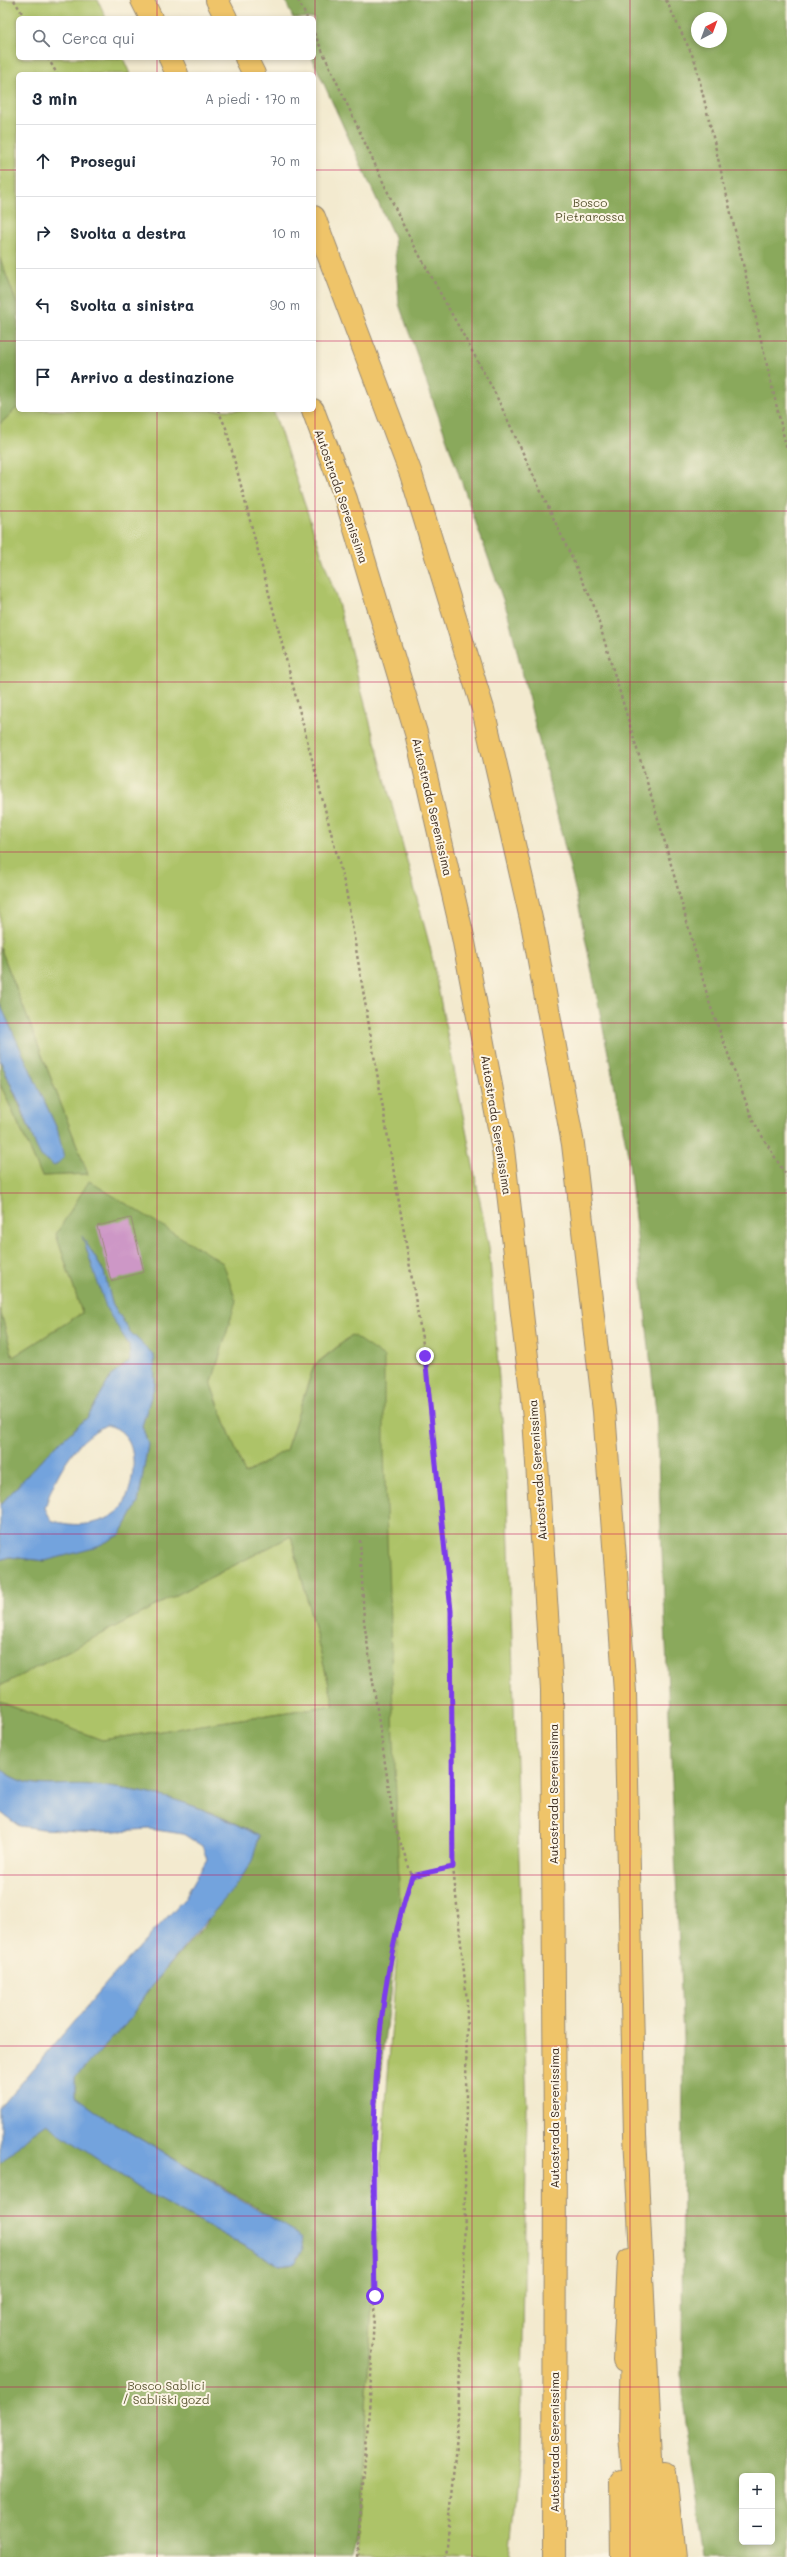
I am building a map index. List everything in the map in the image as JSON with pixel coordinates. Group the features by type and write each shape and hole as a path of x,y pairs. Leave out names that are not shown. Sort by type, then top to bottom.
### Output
{"highway":[{"path":"142,0 149,16"},
{"path":"217,0 225,16"},
{"path":"171,60 176,72"},
{"path":"247,60 253,72"},
{"path":"316,222 411,474 483,709 532,923 573,1144 604,1411 625,1692 635,2135 654,2518 659,2557"},
{"name":"Autostrada Serenissima","path":"314,412 346,499 416,733 463,937 503,1149 534,1418 552,1690 555,2129 554,2557"},
{"path":"622,2557 620,2431 635,2135"},
{"path":"635,2135 630,2435 640,2557"},
{"path":"635,2135 653,2353 674,2557"}],"path":[{"path":"14,0 25,16"},
{"path":"298,0 306,16"},
{"path":"666,0 695,61 787,450"},
{"path":"316,38 404,227 494,391 593,602 662,832 710,1005 753,1121 787,1177"},
{"path":"49,60 56,72"},
{"path":"219,412 226,428 346,890 425,1356 451,1611 453,1867 467,2001 464,2283 457,2436 445,2557"},
{"path":"357,2557 370,2398 375,2296 372,2180 377,2085 386,1989 400,1912 412,1876 394,1824 364,1621 360,1540"},
{"path":"412,1876 453,1867"}],"green space":[{"path":"0,0 98,0 105,16 16,16 16,60 124,60 129,72 16,72 16,302 0,258"},
{"name":"Bosco Pietrarossa","path":"285,0 787,0 787,2557 705,2557 682,2394 683,2039 656,1412 628,1154 577,897 508,614 399,304 394,237 313,60 316,60 316,16 292,16"},
{"path":"0,258 16,302 16,409 0,424"},
{"path":"16,409 16,412 274,412 338,603 430,947 489,1247 507,1485 527,2109 521,2451 510,2557 355,2557 359,2534 374,2266 400,1912 372,1513 352,1335 314,1365 286,1450 245,1474 211,1385 236,1301 56,1234 82,1313 13,1357 0,1310 0,1084 42,1176 88,1174 0,947 0,424"},
{"path":"0,947 88,1174 42,1176 0,1084 0,1060 41,1156 58,1131 0,1004"},
{"name":"Bosco Sablici / Sabliški gozd","path":"89,1181 223,1263 236,1301 211,1385 245,1474 286,1450 314,1366 352,1335 384,1357 384,1451 400,1912 375,2116 374,2266 359,2534 351,2557 0,2557 0,2164 27,2138 47,2123 141,2190 279,2265 295,2263 301,2238 258,2208 105,2118 75,2097 75,2078 126,2024 149,1989 205,1925 259,1836 211,1813 172,1799 152,1794 99,1786 78,1784 33,1784 11,1776 0,1768 0,1702 102,1740 334,1705 291,1536 0,1686 0,1560 10,1557 45,1561 120,1535 138,1503 148,1444 142,1426 155,1384 154,1355 130,1332 112,1303 104,1272 83,1238 121,1331 129,1345 130,1361 111,1376 88,1417 50,1451 0,1505 0,1310 13,1357 82,1313 56,1234"},
{"path":"291,1536 334,1705 102,1740 0,1702 0,1686"}],"water":[{"path":"0,1004 58,1131 64,1158 54,1166 41,1156 0,1060"},
{"path":"82,1236 104,1272 112,1303 130,1332 154,1355 155,1384 142,1426 148,1444 138,1503 120,1535 94,1548 45,1561 10,1557 0,1560 0,1505 50,1451 88,1417 111,1376 130,1361 129,1345 107,1310","holes":["106,1425 116,1428 124,1435 129,1443 133,1464 130,1486 122,1508 114,1515 106,1519 88,1524 78,1525 60,1523 51,1520 45,1508 54,1483 67,1460 75,1449 95,1432"]},
{"path":"0,1768 11,1776 33,1784 78,1784 99,1786 152,1794 172,1799 211,1813 259,1836 252,1862 234,1888 149,1989 126,2024 75,2078 75,2096 105,2118 292,2230 301,2238 303,2250 295,2263 279,2265 141,2190 47,2124 27,2138 0,2164 0,2108 110,1979 184,1899 207,1859 202,1846 183,1834 149,1829 98,1832 19,1826 0,1812"}],"building":[{"path":"131,1218 144,1272 111,1281 97,1226"}],"route":[{"path":"375,2296 372,2180 377,2085 386,1989 400,1912 412,1876 453,1867 451,1611 425,1356"}]}
